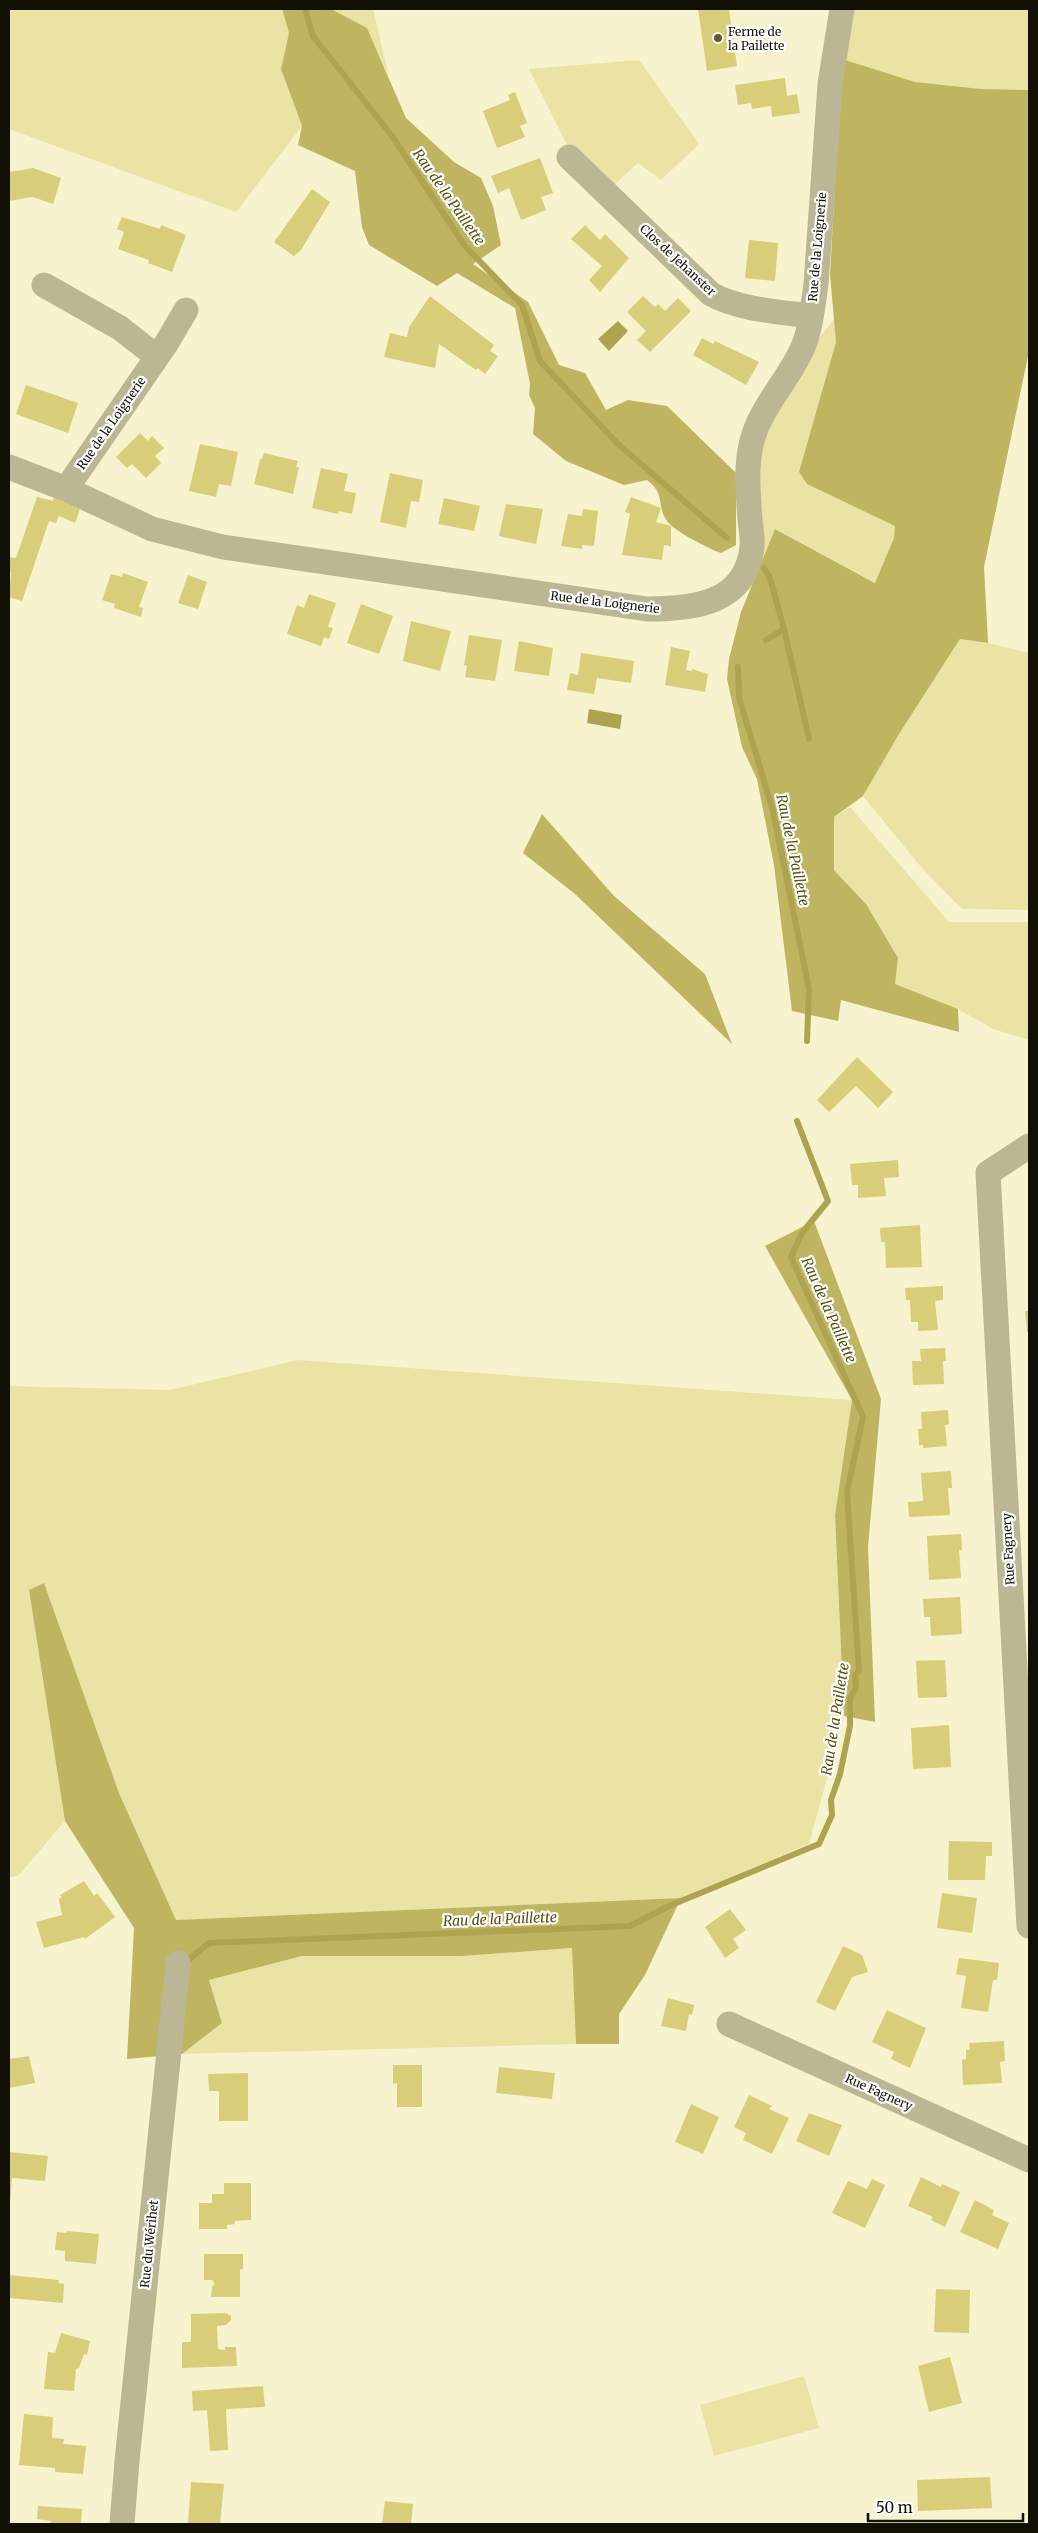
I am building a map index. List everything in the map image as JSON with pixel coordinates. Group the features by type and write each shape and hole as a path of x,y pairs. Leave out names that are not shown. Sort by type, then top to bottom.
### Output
{"street":[{"name":"Rue de la Loignerie","path":"9,467 66,489 152,529 223,547 647,609 679,609 715,600 734,588 746,568 752,546 747,476 749,453 757,426 804,346 816,284 830,84 842,9"},
{"name":"Clos de Jehanster","path":"569,156 711,294 720,299 738,304 810,316"},
{"path":"44,285 120,328 157,357"},
{"name":"Rue de la Loignerie","path":"66,489 157,357 186,310"},
{"name":"Rue Fagnery","path":"1029,1146 988,1173 1029,1926"},
{"name":"Rue du Wérihet","path":"122,2524 126,2461 178,1963"},
{"name":"Rue Fagnery","path":"729,2024 1029,2160"}],"shaded area":[{"path":"9,9 282,9 289,33 281,69 302,126 236,212 9,129"},
{"path":"282,9 331,9 367,28 406,118 454,162 481,178 493,206 501,245 473,264 528,302 559,365 585,373 606,410 628,400 667,406 736,473 736,545 721,553 708,548 677,530 667,521 657,490 647,480 624,485 566,461 533,434 535,408 529,395 530,384 515,308 457,273 437,286 369,245 362,227 355,171 298,145 302,126 281,69 289,33"},
{"path":"373,9 389,76 367,29 331,10"},
{"path":"849,9 1029,9 1029,90 981,89 915,82 842,59"},
{"path":"842,59 915,82 981,89 1029,90 1029,351 984,567 988,643 960,639 899,734 863,796 834,817 834,870 866,904 898,958 895,984 958,1009 959,1032 841,1000 838,1021 792,1011 774,865 757,779 742,747 727,679 729,659 741,612 775,529 875,583 894,538 895,526 807,484 799,472 836,342 830,274"},
{"path":"639,60 699,144 661,180 638,163 612,187 569,149 529,69"},
{"path":"835,318 836,342 799,472 807,484 896,526 894,538 876,583 776,529 762,559 755,484 755,459 758,443 765,424 786,385"},
{"path":"618,321 628,331 609,351 598,339"},
{"path":"960,639 988,643 1029,653 1029,910 962,909 921,867 863,796 899,734"},
{"path":"589,709 622,715 620,729 587,723"},
{"path":"850,807 949,922 1029,922 1029,1040 993,1029 958,1009 895,984 866,904 834,870 834,817"},
{"path":"542,814 614,896 705,974 732,1044 575,894 523,853"},
{"path":"814,1221 881,1399 868,1547 875,1722 844,1716 835,1515 852,1400 765,1246"},
{"path":"298,1360 852,1400 835,1515 844,1716 809,1844 681,1898 176,1920 119,1793 44,1583 29,1590 65,1821 18,1876 9,1877 9,1386 170,1390"},
{"path":"44,1583 119,1793 176,1920 681,1898 645,1975 619,2014 619,2044 576,2044 572,1948 462,1956 302,1956 209,1980 222,2023 182,2054 127,2059 134,1928 65,1821 29,1590"},
{"path":"573,1948 576,2044 182,2054 222,2023 209,1980 302,1956 462,1956"},
{"path":"804,2376 819,2428 714,2456 700,2405"}],"building":[{"name":"Ferme de la Pailette","path":"698,9 729,9 737,66 707,71"},
{"path":"785,78 787,96 797,94 800,113 772,117 771,106 752,109 751,103 738,105 735,85"},
{"path":"515,92 527,123 520,126 525,137 497,148 483,111 510,100 508,95"},
{"path":"540,158 553,193 541,197 546,210 521,220 509,188 498,193 491,176"},
{"path":"33,168 61,178 53,204 33,197 9,201 9,172"},
{"path":"312,189 330,202 301,250 294,256 274,242"},
{"path":"122,217 160,229 161,225 186,235 172,272 148,263 149,260 118,249 124,232 117,229"},
{"path":"585,225 600,240 605,234 629,258 600,292 589,280 602,266 571,239"},
{"path":"749,240 778,243 775,281 745,278"},
{"path":"430,296 494,345 490,351 498,356 485,374 478,368 476,370 439,344 435,368 384,357 390,333 407,337 409,327"},
{"path":"643,296 655,307 658,304 665,311 678,298 691,311 650,352 637,340 646,331 627,312"},
{"path":"702,338 713,344 715,341 759,362 746,385 693,355"},
{"path":"26,385 78,403 68,433 16,414"},
{"path":"140,433 148,441 152,436 164,448 155,456 161,463 146,478 132,464 127,468 116,457"},
{"path":"200,444 238,452 231,486 219,484 216,497 189,491"},
{"path":"264,453 298,461 296,467 299,467 293,494 254,484 260,459 262,459"},
{"path":"321,468 348,474 344,491 356,493 352,514 339,511 338,514 312,508"},
{"path":"390,473 423,480 419,502 411,501 406,528 380,522"},
{"path":"37,497 53,501 54,497 80,509 75,523 59,516 56,523 49,521 22,601 9,597 11,572 9,572 9,557 16,558"},
{"path":"631,497 661,508 656,522 671,526 671,546 664,545 662,560 622,555 630,514 625,512"},
{"path":"444,498 480,506 474,531 438,524"},
{"path":"506,504 543,509 536,544 499,536"},
{"path":"583,509 598,511 594,546 582,545 582,549 561,546 568,514 582,516"},
{"path":"123,573 148,582 139,607 143,608 141,617 114,608 115,604 102,600 111,574 122,577"},
{"path":"188,575 207,582 198,609 178,603"},
{"path":"309,594 336,603 328,627 333,628 329,639 324,637 321,646 287,634 297,605 304,608"},
{"path":"361,604 393,616 379,654 347,643"},
{"path":"411,621 451,631 440,671 403,661"},
{"path":"469,635 502,640 495,681 465,677 467,666 464,665"},
{"path":"519,641 553,648 549,676 514,671"},
{"path":"671,647 690,651 686,670 692,671 692,669 708,674 705,692 665,685"},
{"path":"581,653 634,661 631,683 597,678 594,694 567,690 570,673 578,675"},
{"path":"857,1057 893,1092 878,1108 856,1086 829,1112 817,1100"},
{"path":"898,1160 899,1177 884,1178 886,1196 858,1198 858,1185 852,1185 850,1164"},
{"path":"920,1225 922,1267 886,1268 885,1242 881,1242 880,1228"},
{"path":"943,1286 943,1300 935,1301 938,1330 918,1331 918,1322 911,1322 910,1300 906,1300 905,1288"},
{"path":"1025,1311 1029,1311 1029,1332 1027,1332"},
{"path":"945,1348 946,1361 943,1361 944,1384 913,1385 912,1361 921,1361 920,1349"},
{"path":"948,1410 949,1424 945,1425 947,1446 923,1448 923,1445 919,1445 918,1429 922,1429 921,1412"},
{"path":"951,1471 952,1488 948,1488 950,1515 909,1517 908,1502 923,1501 921,1473"},
{"path":"961,1534 962,1550 959,1550 961,1578 929,1580 927,1536"},
{"path":"960,1597 962,1634 931,1636 930,1617 924,1617 923,1599"},
{"path":"945,1660 947,1697 918,1698 916,1661"},
{"path":"949,1725 951,1767 913,1769 911,1728"},
{"path":"949,1841 992,1842 992,1856 986,1856 985,1880 948,1880"},
{"path":"84,1881 94,1896 97,1893 115,1917 85,1939 84,1937 44,1948 36,1922 62,1915 59,1899 62,1897 60,1895"},
{"path":"942,1893 977,1898 972,1933 937,1928"},
{"path":"730,1909 746,1930 733,1939 739,1948 725,1958 705,1927"},
{"path":"843,1946 862,1955 868,1972 852,1977 835,2011 816,2002"},
{"path":"959,1958 999,1963 997,1980 993,1980 988,2012 961,2008 966,1976 956,1974"},
{"path":"668,1998 694,2005 692,2015 689,2014 686,2031 661,2026"},
{"path":"887,2010 926,2028 910,2068 891,2059 894,2052 872,2042"},
{"path":"1004,2041 1005,2061 1000,2062 1002,2083 963,2085 962,2060 966,2059 966,2050 970,2050 969,2043"},
{"path":"29,2056 35,2083 9,2088 9,2059"},
{"path":"393,2065 422,2065 422,2107 397,2107 397,2083 393,2084"},
{"path":"499,2067 555,2073 552,2099 496,2093"},
{"path":"248,2073 248,2121 219,2121 219,2091 209,2091 208,2074"},
{"path":"749,2095 772,2106 769,2109 789,2118 772,2154 743,2140 746,2133 734,2127"},
{"path":"691,2104 719,2117 703,2154 675,2142"},
{"path":"809,2113 842,2125 829,2156 796,2141"},
{"path":"9,2152 48,2156 45,2181 12,2178 10,2204"},
{"path":"921,2177 941,2187 942,2184 960,2192 945,2227 931,2220 933,2217 908,2206"},
{"path":"872,2179 885,2185 865,2228 832,2213 848,2181 867,2189"},
{"path":"224,2183 251,2183 251,2220 234,2221 235,2224 227,2225 227,2229 199,2229 199,2203 212,2203 212,2194 224,2194"},
{"path":"975,2200 994,2210 992,2215 1009,2223 998,2249 960,2232"},
{"path":"67,2231 99,2234 96,2264 65,2261 65,2251 55,2250 57,2232 67,2233"},
{"path":"204,2254 243,2254 243,2270 240,2269 240,2297 211,2297 212,2287 215,2284 212,2280 204,2280"},
{"path":"9,2275 59,2280 58,2283 64,2284 63,2303 9,2298"},
{"path":"936,2289 970,2290 969,2333 934,2332"},
{"path":"226,2313 231,2316 231,2320 226,2325 217,2326 218,2349 225,2350 225,2347 236,2347 237,2366 182,2368 182,2342 191,2342 191,2314"},
{"path":"61,2333 90,2341 87,2355 84,2354 79,2368 76,2369 74,2391 44,2389 48,2352 55,2353"},
{"path":"950,2357 962,2403 929,2412 918,2366"},
{"path":"263,2386 265,2407 226,2409 228,2450 210,2451 207,2410 193,2411 192,2391"},
{"path":"24,2414 53,2417 52,2438 64,2439 63,2444 86,2446 83,2474 55,2472 55,2468 19,2465"},
{"path":"990,2477 992,2508 918,2511 917,2480"},
{"path":"191,2482 224,2484 220,2524 188,2524"},
{"path":"385,2501 413,2504 411,2524 382,2524"},
{"path":"38,2506 82,2509 81,2524 50,2524 51,2521 37,2519"}],"waterway":[{"name":"Rau de la Paillette","path":"305,9 313,36 392,136 465,246 522,305 540,361 619,445 727,538"},
{"name":"Rau de la Paillette","path":"764,568 770,578 784,629 809,739"},
{"name":"Rau de la Paillette","path":"766,640 784,629"},
{"name":"Rau de la Paillette","path":"738,667 739,697 773,811 809,989 807,1041"},
{"name":"Rau de la Paillette","path":"186,1962 209,1943 630,1926 669,1906 819,1844 832,1815 831,1800 840,1774 850,1726 850,1698 856,1688 855,1675 859,1671 847,1492 863,1417 791,1257 802,1233 828,1201 797,1121"}],"place":[{"name":"Ferme de la Pailette","path":"718,38"}]}
